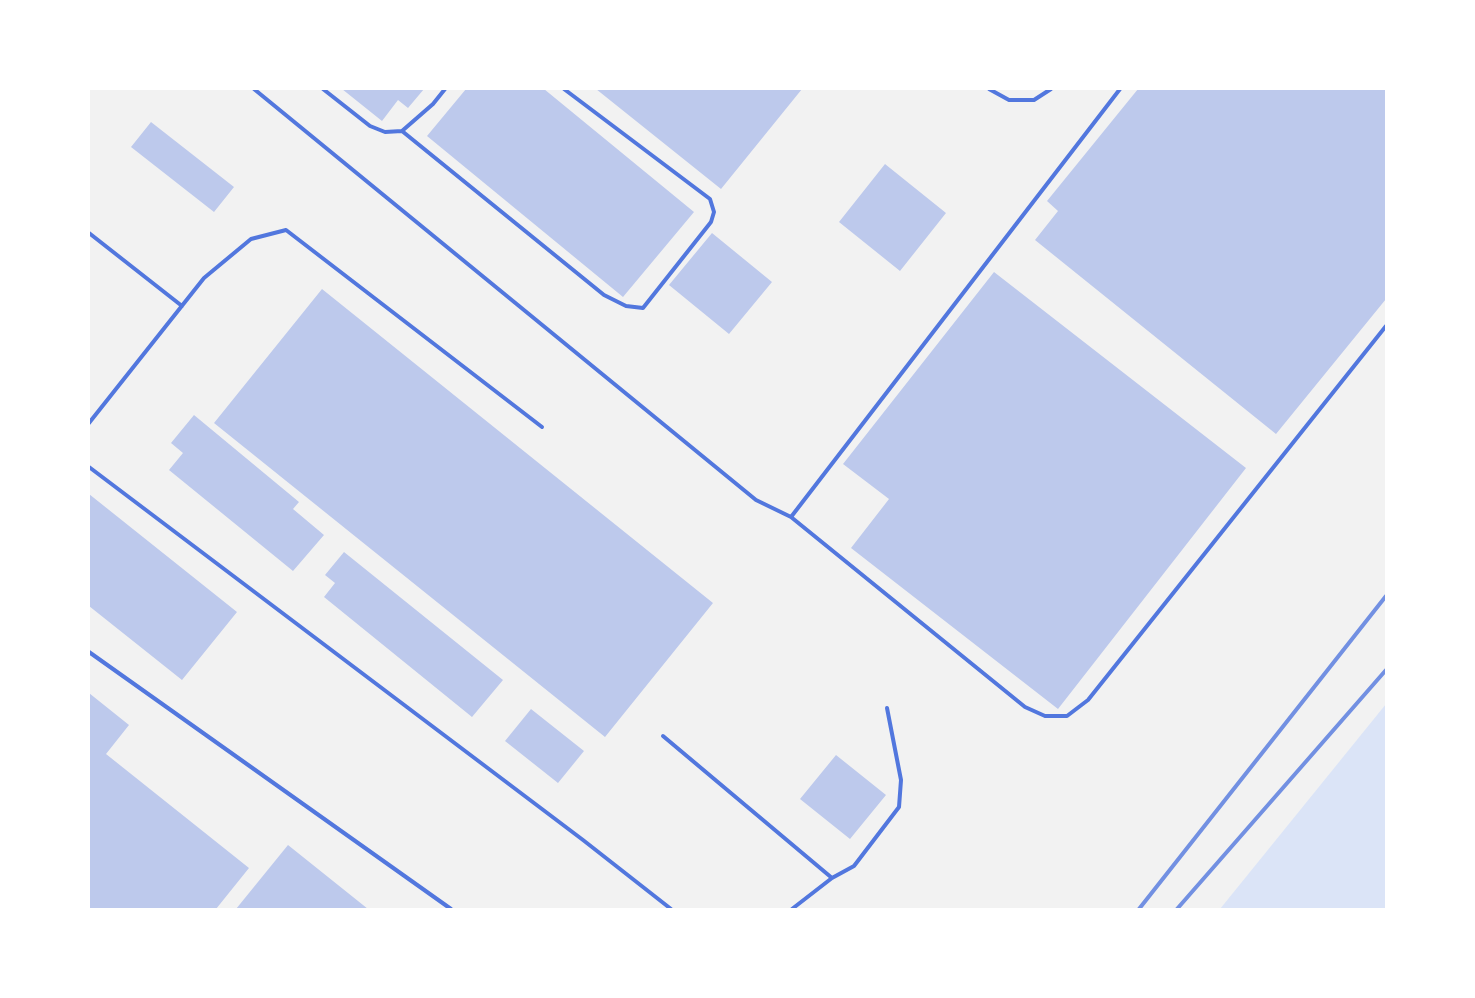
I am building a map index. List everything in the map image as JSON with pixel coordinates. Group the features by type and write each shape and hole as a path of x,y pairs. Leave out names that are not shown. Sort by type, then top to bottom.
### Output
{"lane":[{"path":"254,89 756,500 791,517 1025,707 1046,716 1067,716 1088,700 1386,326"},
{"path":"323,89 370,126 385,132 402,131 433,104 445,89"},
{"path":"402,131 604,295 626,306 643,308 710,222 714,212 710,199 564,89"},
{"path":"989,89 1009,100 1034,100 1051,89"},
{"path":"791,517 1120,89"},
{"path":"89,423 204,278 251,239 286,230 542,427"},
{"path":"89,233 182,306"},
{"path":"89,467 583,840 671,909"},
{"path":"89,652 451,909"},
{"path":"792,909 832,878 854,866 899,807 901,780 887,708"},
{"path":"663,736 832,878"}],"shaded area":[{"path":"1386,704 1386,909 1220,909"}],"building":[{"path":"342,89 424,89 408,108 398,100 382,121"},
{"path":"466,89 544,89 694,212 623,297 427,136"},
{"path":"596,89 802,89 721,189"},
{"path":"1138,89 1386,89 1386,299 1276,434 1035,240 1058,211 1047,201"},
{"path":"151,122 234,187 214,212 131,147"},
{"path":"885,164 946,213 900,271 839,222"},
{"path":"712,233 772,282 729,334 669,285"},
{"path":"994,272 1246,468 1058,709 851,548 889,499 843,464"},
{"path":"322,289 713,603 605,737 214,423"},
{"path":"194,415 299,502 293,509 324,535 293,571 169,470 183,453 171,443"},
{"path":"89,494 237,612 182,680 89,606"},
{"path":"344,552 503,680 472,717 324,597 335,583 325,575"},
{"path":"89,693 129,725 106,754 249,868 216,909 89,909"},
{"path":"531,709 584,751 558,783 505,741"},
{"path":"836,755 886,795 850,839 800,799"},
{"path":"288,845 368,909 236,909"}],"railway":[{"path":"1139,909 1386,596"},
{"path":"1177,909 1386,670"}]}
